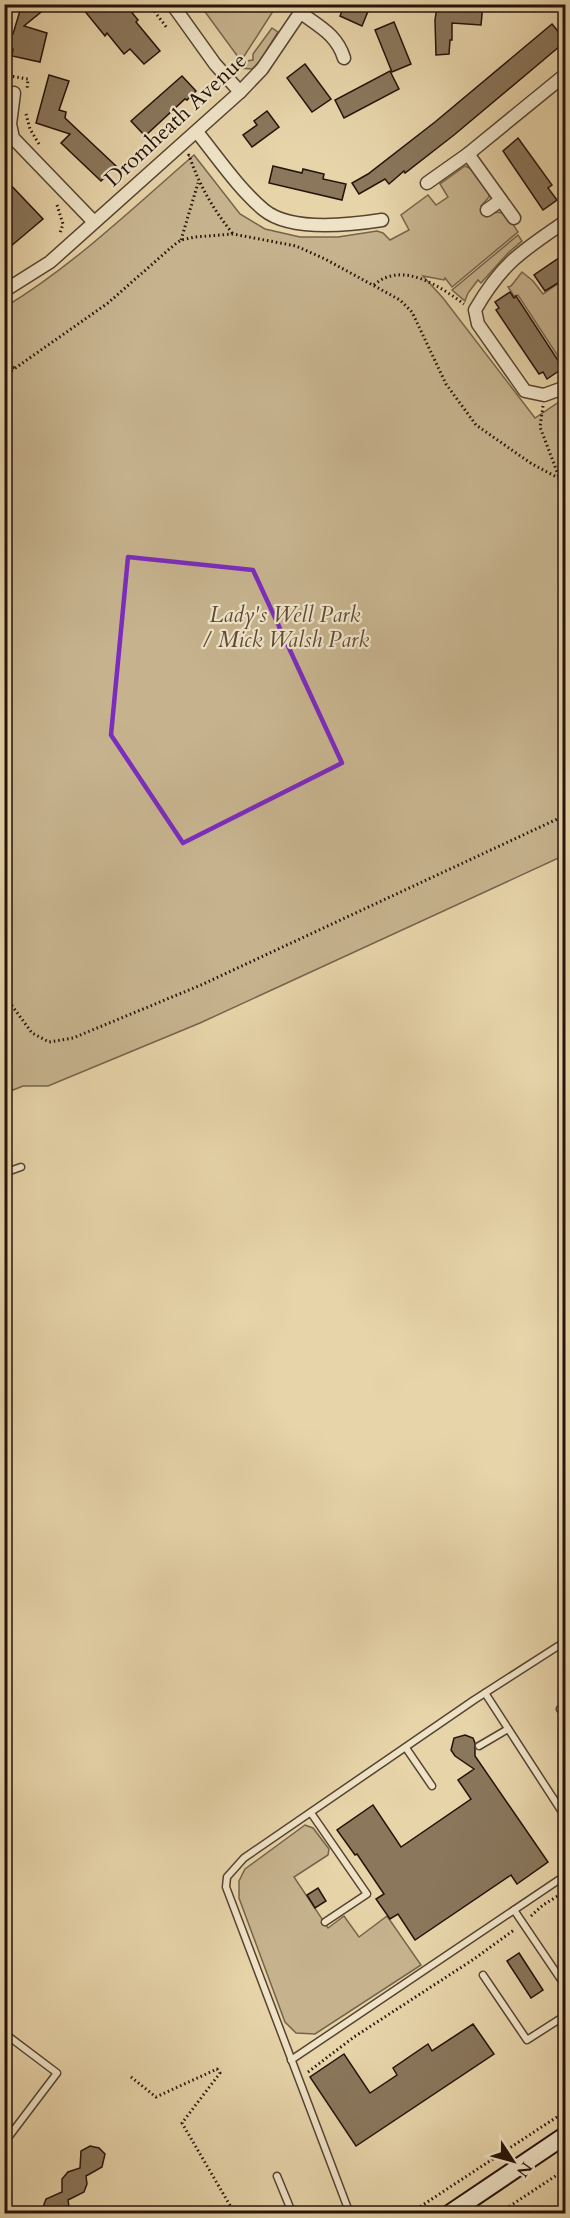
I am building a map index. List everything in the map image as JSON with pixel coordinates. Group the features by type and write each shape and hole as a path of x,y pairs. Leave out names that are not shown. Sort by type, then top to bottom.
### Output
{"main road":[{"path":"449,2214 566,2135"}],"street":[{"path":"172,4 215,64 240,92"},
{"name":"Dromheath Avenue","path":"4,291 48,263 240,92 262,69 303,8 334,37 340,45 344,58"},
{"path":"427,183 468,154 566,74"},
{"path":"20,94 10,124 13,138 94,222"},
{"path":"197,132 266,211 292,222 320,225 353,225 382,220"},
{"path":"468,154 514,218"},
{"path":"487,210 501,200"},
{"path":"566,221 521,251 508,263 490,284 475,310 478,324 525,391 544,395 566,387"}],"lane":[{"path":"4,1173 21,1167"},
{"path":"350,2214 226,1887 227,1877 244,1858 485,1693 566,1641"},
{"path":"485,1693 566,1818"},
{"path":"479,1746 508,1729"},
{"path":"405,1748 432,1786"},
{"path":"310,1813 367,1894 325,1922"},
{"path":"291,2060 566,1875"},
{"path":"514,1910 566,1987"},
{"path":"483,1975 527,2040 566,2014"},
{"path":"4,2033 57,2073 4,2143"},
{"path":"278,2176 291,2210 284,2214"}],"path":[{"path":"149,4 167,28"},
{"path":"4,75 28,80 20,94"},
{"path":"26,109 30,129 46,152"},
{"path":"182,162 189,155 198,182 208,201 233,234"},
{"path":"4,376 108,303 181,240 198,182"},
{"path":"54,238 62,231 63,224 56,201"},
{"path":"181,240 233,234 303,248 400,300 412,312 446,384 476,425 532,464 566,482"},
{"path":"374,285 387,278 413,277 441,287 466,306"},
{"path":"4,366 16,368"},
{"path":"544,395 540,427 559,478"},
{"path":"4,989 10,1003 32,1033 49,1042 73,1038 201,985 566,815"},
{"path":"298,2078 354,2037 474,1959 523,1924 543,1905 566,1891"},
{"path":"131,2077 156,2097 217,2069 220,2073 182,2123 235,2214"},
{"path":"409,2214 566,2110"},
{"path":"498,2214 566,2169"}],"highlighted area":[{"path":"128,557 253,570 342,763 183,843 111,735"}],"green space":[{"path":"200,5 277,5 241,61"},
{"path":"272,28 278,32 260,61 252,69 240,68 246,61 253,60 253,54"},
{"name":"Lady's Well Park / Mick Walsh Park","path":"194,155 240,214 265,229 300,237 338,237 377,231 390,240 409,230 401,215 428,195 436,205 448,197 440,184 465,166 477,174 487,187 489,197 481,206 489,215 503,213 518,232 452,287 445,278 444,280 423,276 443,298 535,418 565,398 565,855 200,1023 48,1086 23,1086 13,1090 8,1085 5,1088 5,307 79,254"},
{"path":"518,235 522,241 481,283 478,280 465,301 452,290"},
{"path":"522,272 543,294 565,279 565,367 518,295 514,296 508,287"},
{"path":"305,1825 313,1828 329,1849 328,1855 294,1877 328,1928 344,1916 359,1937 387,1916 421,1965 315,2034 296,2033 285,2022 239,1898 239,1881 245,1869"}],"building":[{"path":"22,4 51,4 24,26 47,33 40,62 12,56 13,49 4,47 4,33 13,34"},
{"path":"79,4 125,4 138,20 136,22 160,51 144,64 130,49 124,54 107,33 105,36"},
{"path":"345,4 371,4 362,26 340,16"},
{"path":"457,4 483,4 481,25 452,23 449,54 436,55 437,7 456,8"},
{"path":"394,22 411,64 392,72 375,30"},
{"path":"552,24 566,41 405,173 404,171 389,184 385,179 359,194 352,183 368,174 435,122"},
{"path":"305,64 331,99 312,112 287,78"},
{"path":"390,71 399,89 344,118 335,100"},
{"path":"49,75 69,81 59,110 66,112 65,118 116,166 101,181 61,143 70,134 36,123"},
{"path":"182,76 196,91 145,136 131,121"},
{"path":"267,111 279,127 252,147 243,135 257,125 254,121"},
{"path":"518,138 552,185 548,188 557,200 543,210 503,151"},
{"path":"273,166 302,173 303,169 324,174 323,179 346,184 342,200 269,183"},
{"path":"4,178 43,219 4,252"},
{"path":"566,253 566,278 545,291 534,275"},
{"path":"510,292 514,298 516,296 563,368 547,379 543,372 539,374 496,310 499,308 495,302"},
{"path":"465,1735 473,1738 475,1756 548,1862 517,1884 511,1875 415,1940 398,1914 390,1919 376,1899 384,1894 357,1854 355,1855 337,1830 373,1805 401,1847 471,1799 458,1780 474,1769 455,1756 451,1750 454,1738"},
{"path":"318,1888 326,1901 315,1908 307,1895"},
{"path":"519,1953 543,1990 531,1998 507,1961"},
{"path":"473,2024 494,2054 356,2146 310,2077 344,2054 370,2093 397,2075 393,2068 428,2044 432,2051"},
{"path":"90,2146 99,2148 105,2154 102,2167 86,2176 87,2184 84,2192 68,2200 70,2214 44,2214 43,2207 46,2199 62,2192 62,2179 68,2172 80,2168 81,2151"}]}
